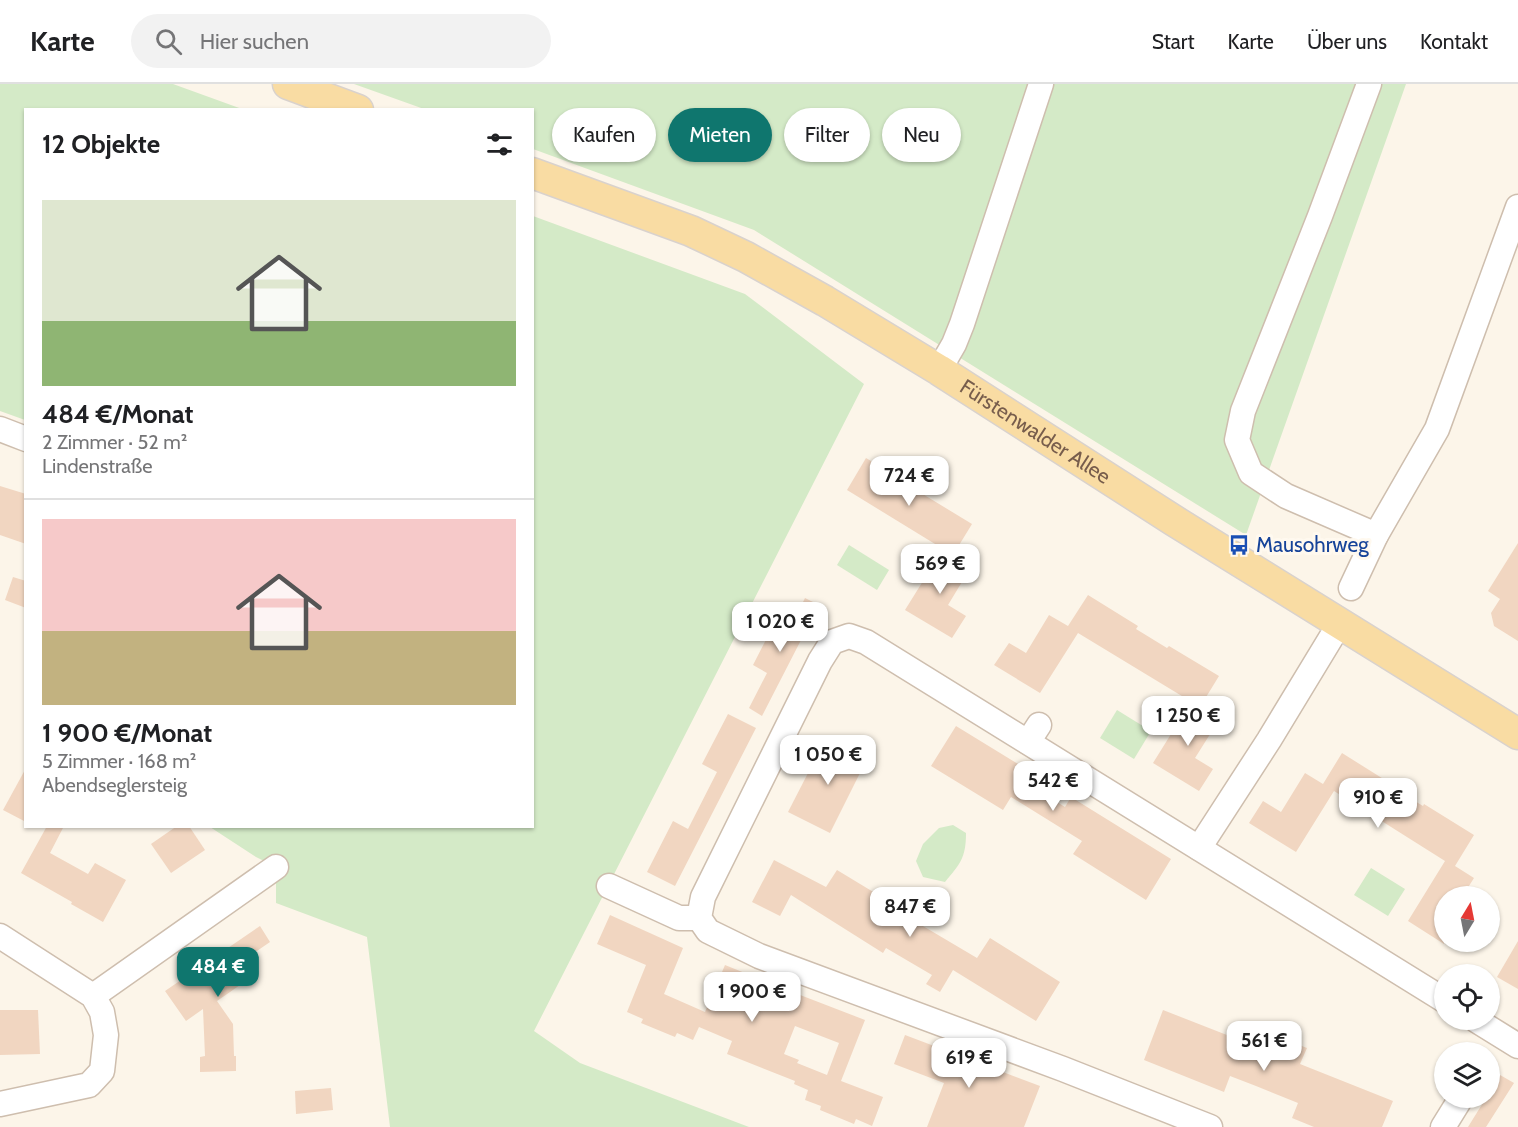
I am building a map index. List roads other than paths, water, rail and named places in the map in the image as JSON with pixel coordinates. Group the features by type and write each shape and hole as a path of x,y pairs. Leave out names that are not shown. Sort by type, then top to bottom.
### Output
{"main road":[{"path":"288,84 353,108"},
{"name":"Fürstenwalder Allee","path":"534,174 691,231 825,301 939,370 1173,520 1518,734"}],"street":[{"path":"939,370 962,324 1041,84"},
{"path":"1370,84 1243,411 1237,440 1251,473 1286,496 1376,535"},
{"path":"1351,588 1376,535 1437,429 1518,207"},
{"path":"0,429 24,438"},
{"path":"1199,848 1269,740 1340,623"},
{"path":"1210,1127 1063,1069 759,956 708,931 699,918 703,897 820,661 832,642 865,634 1034,733 1120,787 1199,848 1434,994"},
{"path":"93,996 276,867"},
{"path":"609,886 679,918 699,918"},
{"path":"0,936 93,996 102,1012 106,1035 102,1071 89,1084 0,1104"},
{"path":"1487,1030 1503,1045"},
{"path":"1443,1127 1455,1108"}],"place":[{"name":"Mausohrweg","path":"1239,545"}]}
